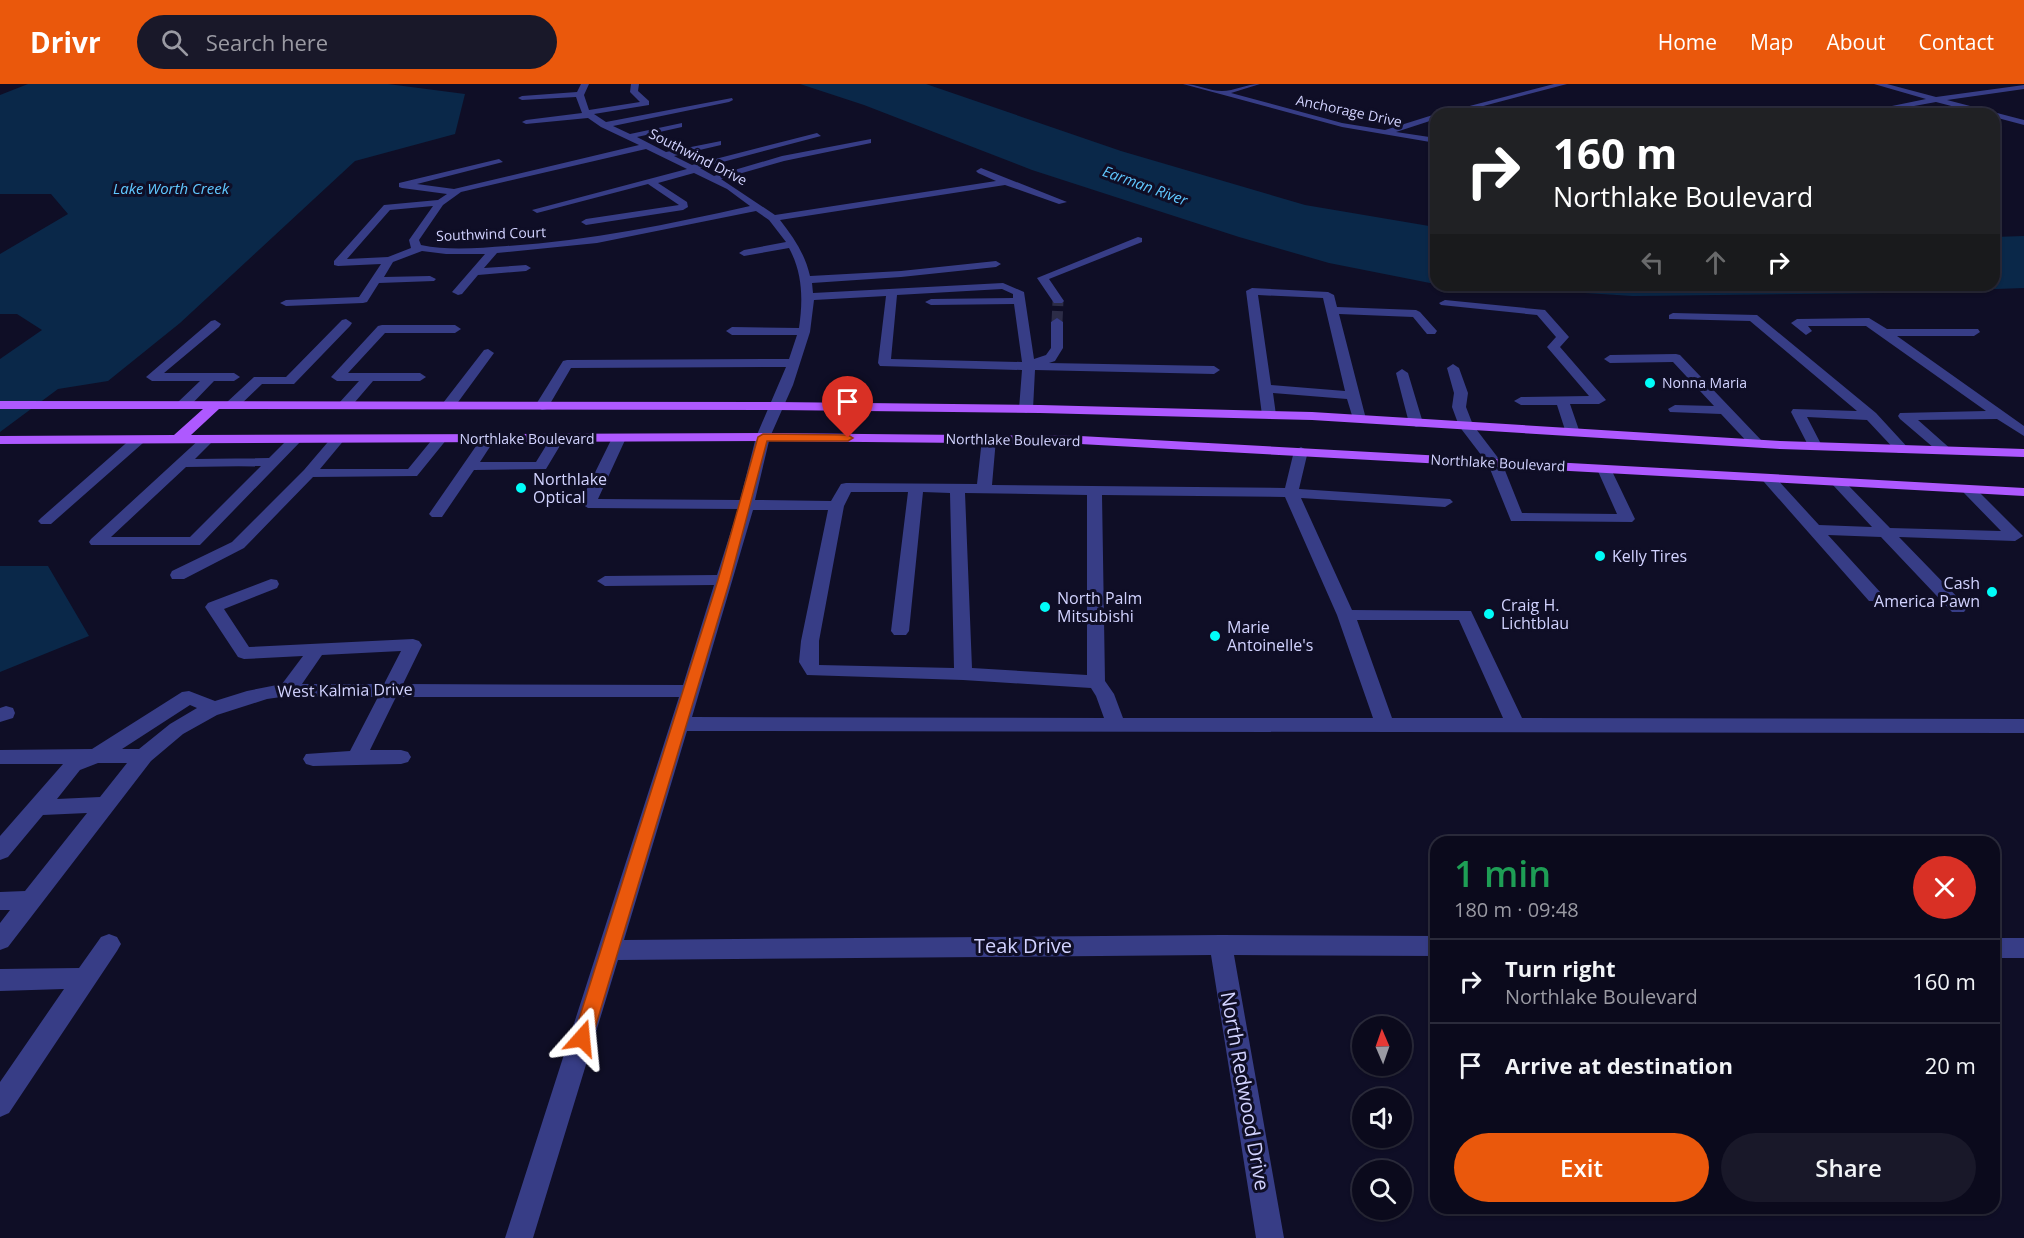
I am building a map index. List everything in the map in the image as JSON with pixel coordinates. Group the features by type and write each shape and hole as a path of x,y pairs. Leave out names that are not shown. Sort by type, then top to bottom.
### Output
{"main road":[{"name":"Northlake Boulevard","path":"0,405 777,406 1026,409 1269,415 1757,444 2024,453"},
{"path":"177,440 215,406"},
{"name":"Northlake Boulevard","path":"7,440 763,437 1080,440 1301,451 1839,484 2024,492"}],"street":[{"path":"522,98 646,103 634,92 635,84"},
{"name":"Anchorage Drive","path":"1187,84 1308,117 1430,140"},
{"path":"1221,93 1256,84"},
{"path":"1467,108 1563,84"},
{"path":"1878,84 1970,108"},
{"path":"2008,84 2021,87"},
{"path":"1889,108 2021,87"},
{"path":"604,125 729,100"},
{"path":"526,122 582,102"},
{"name":"Southwind Drive","path":"519,1238 724,580 747,504 763,437 787,385 804,332 808,297 807,280 801,260 793,244 773,218 712,179 604,125 582,102"},
{"path":"2000,116 2024,123"},
{"path":"1383,133 1430,118"},
{"path":"628,137 679,125"},
{"path":"537,210 817,136"},
{"path":"712,179 782,159 868,141"},
{"path":"665,155 718,143"},
{"name":"Southwind Court","path":"646,146 475,185 456,192 440,203 414,240 416,247 462,251 494,250 617,238 759,207"},
{"path":"456,192 402,184 500,162"},
{"path":"981,171 1062,202"},
{"path":"586,222 683,207 684,204 652,183 661,178"},
{"path":"773,218 1006,182"},
{"path":"421,248 389,260 338,263 387,207 440,203"},
{"path":"892,297 1028,283 1138,240"},
{"path":"750,268 742,248 793,244"},
{"path":"458,292 494,250"},
{"path":"286,303 363,300 389,260"},
{"path":"807,280 901,274 996,264"},
{"path":"476,272 526,268"},
{"path":"377,280 430,279"},
{"path":"1026,409 1029,365 1018,292 1028,283"},
{"path":"1028,283 1058,301"},
{"path":"1269,415 1251,291 1328,295 1359,419"},
{"path":"808,297 1019,301"},
{"path":"892,297 884,363 1214,370"},
{"path":"1445,303 1541,312 1563,337 1552,347 1599,400 1521,401"},
{"path":"1332,310 1416,314 1431,331"},
{"path":"1384,313 1387,327"},
{"path":"1673,317 1753,317 1871,416 1903,450"},
{"path":"1029,365 1051,358 1057,348 1057,322"},
{"path":"1806,331 1797,323 1869,322 2024,432"},
{"path":"231,406 259,380 290,381 346,323"},
{"path":"215,324 152,377 234,377"},
{"path":"420,377 337,377 382,329 455,329"},
{"path":"732,332 804,332"},
{"path":"1885,333 1974,332"},
{"path":"448,406 488,353"},
{"path":"1610,359 1676,358 1757,444"},
{"path":"542,406 567,364 794,363"},
{"path":"1453,368 1461,393 1459,407 1466,426 1495,463 1516,518 1627,519 1604,469"},
{"path":"1402,373 1416,423"},
{"path":"182,406 211,377"},
{"path":"344,406 369,378"},
{"path":"1266,389 1353,395"},
{"path":"1562,400 1573,433"},
{"path":"1675,409 1723,410"},
{"path":"1815,446 1798,412 1871,416"},
{"path":"1946,451 1905,416 2000,415"},
{"path":"619,438 588,503 836,506"},
{"path":"309,472 412,473 440,439"},
{"path":"437,514 488,439"},
{"path":"470,466 541,466 557,439"},
{"path":"46,521 138,440"},
{"path":"207,440 97,542 194,542 295,440"},
{"path":"178,574 238,545 338,440"},
{"path":"984,489 989,440"},
{"path":"1301,451 1292,493 1346,615 1385,726"},
{"path":"180,463 273,462"},
{"path":"1770,479 1875,597"},
{"path":"1839,484 1958,608"},
{"path":"1096,682 963,674 813,671 808,662 810,641 836,506 846,487 1292,493 1445,502"},
{"path":"900,631 916,488"},
{"path":"957,488 963,674"},
{"path":"1094,490 1096,682 1105,694 1116,725"},
{"path":"1969,490 2019,540"},
{"path":"1816,530 2019,540"},
{"path":"604,581 724,580"},
{"path":"271,584 214,607 244,653 413,645 356,758"},
{"path":"1346,615 1465,615 1516,726"},
{"path":"288,690 317,649"},
{"name":"West Kalmia Drive","path":"0,940 144,756 166,735 214,708 259,693 288,690 392,688 690,691"},
{"path":"0,851 73,765 96,756 189,698 214,708"},
{"path":"680,724 2024,726"},
{"path":"0,757 144,756"},
{"path":"313,759 401,757"},
{"path":"38,807 106,805"},
{"path":"0,901 31,900"},
{"path":"0,1104 109,944"},
{"name":"Teak Drive","path":"610,950 1221,945 1430,946"},
{"name":"North Redwood Drive","path":"1221,945 1270,1238"},
{"path":"2000,948 2024,948"},
{"path":"0,980 85,978"}],"water":[{"name":"Lake Worth Creek","path":"28,84 388,84 465,94 455,134 355,161 180,323 108,381 58,389 0,432 0,359 42,330 17,314 0,314 0,254 68,214 51,194 0,194 0,95"},
{"name":"Earman River","path":"800,84 926,84 1121,151 1305,205 1430,226 1430,283 1329,263 1239,237 1032,170 864,105"},
{"path":"2024,236 2024,288 2000,289 2000,237"},
{"path":"1552,291 1941,291 1885,293 1633,296"},
{"path":"0,566 48,566 89,636 0,672"}],"tunnel":[{"path":"1057,322 1058,301"}],"place":[{"name":"Nonna Maria","path":"1650,383"},
{"name":"Northlake Optical","path":"521,488"},
{"name":"Kelly Tires","path":"1600,556"},
{"name":"Cash America Pawn","path":"1992,592"},
{"name":"North Palm Mitsubishi","path":"1045,607"},
{"name":"Craig H. Lichtblau","path":"1489,614"},
{"name":"Marie Antoinelle's","path":"1215,636"}],"route":[{"path":"582,1038 747,504 763,437 848,438"}]}
